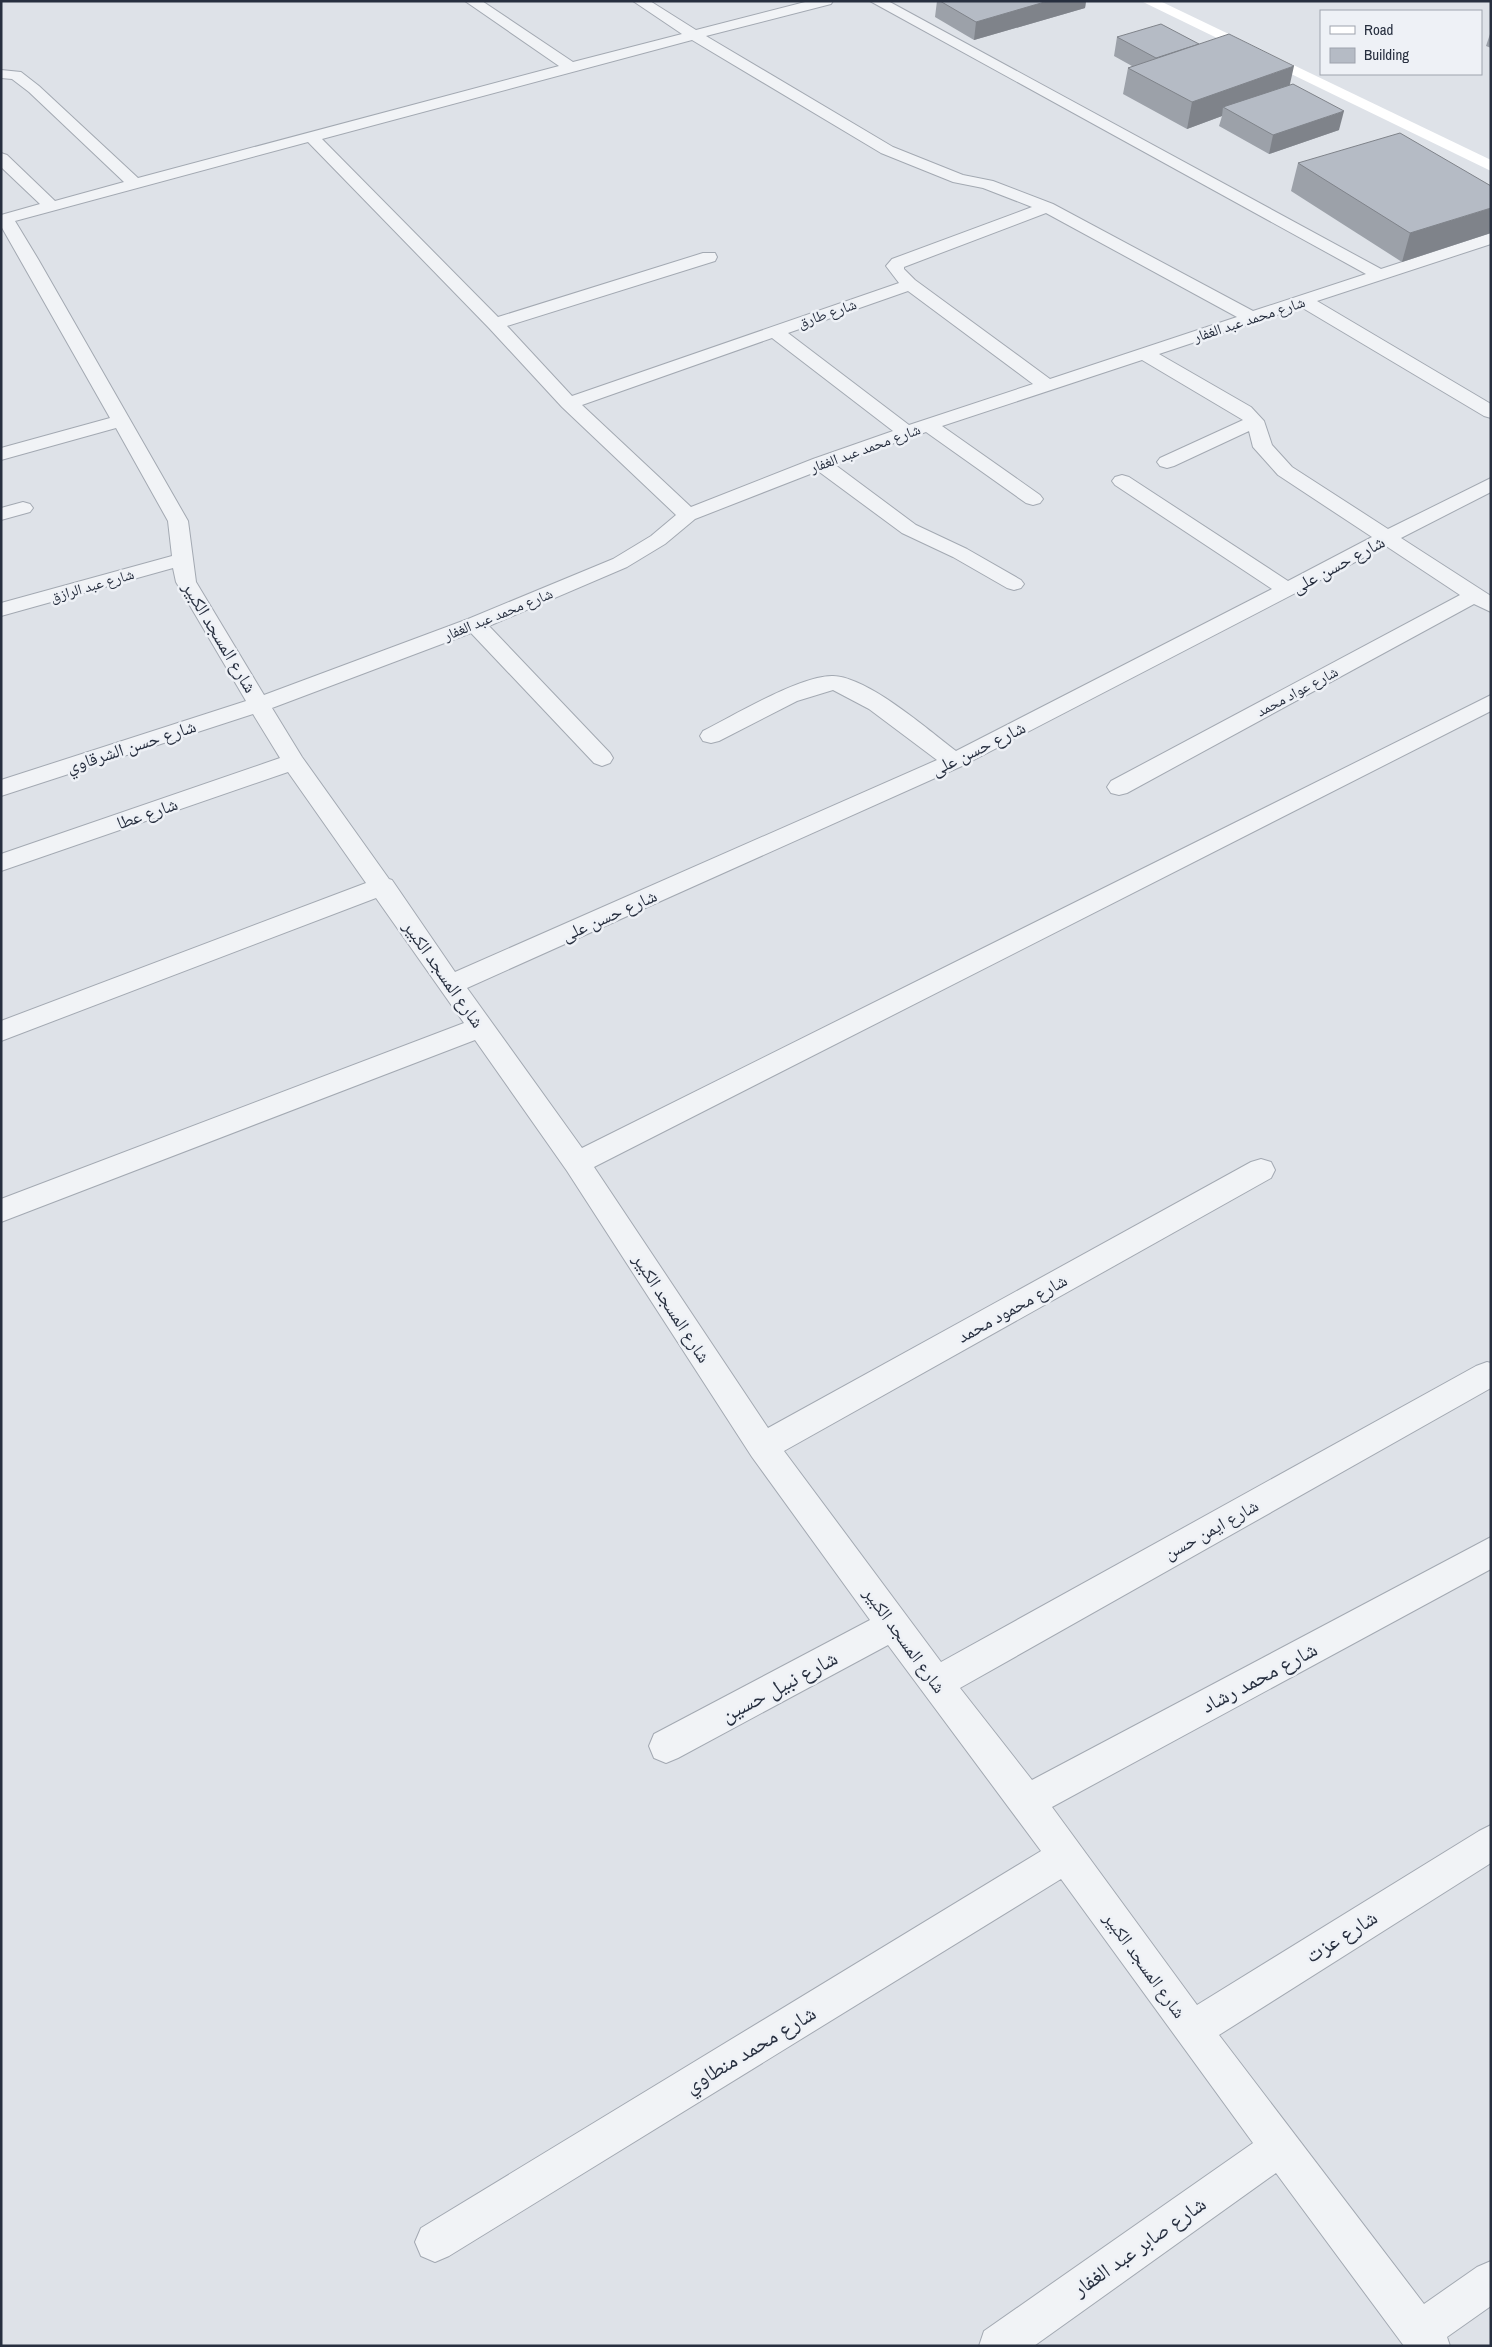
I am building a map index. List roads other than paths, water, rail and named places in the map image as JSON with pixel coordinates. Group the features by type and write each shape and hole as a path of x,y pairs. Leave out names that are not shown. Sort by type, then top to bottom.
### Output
{"main road":[{"path":"1148,1 1491,166"}],"street":[{"path":"472,1 571,67"},
{"path":"640,1 693,35 887,150 959,179 987,184 1047,207 1252,318"},
{"path":"3,220 571,67 826,1"},
{"path":"876,1 1380,275"},
{"path":"1,74 16,75 34,88 135,184"},
{"path":"312,138 495,324 569,403 688,515"},
{"path":"1,158 52,207"},
{"path":"1047,207 898,263 895,266 896,270 908,282 1048,386"},
{"name":"شارع المسجد الكبير","path":"3,220 30,259 178,521 183,537 182,569 186,582 293,762 577,1163 763,1447 936,1683 1027,1802 1192,2030 1425,2339"},
{"name":"شارع محمد عبد الغفار","path":"260,704 474,624 620,563 658,540 688,515 820,463 928,425 1491,238"},
{"path":"495,324 709,257"},
{"name":"شارع طارق","path":"569,403 899,289 906,286 908,282"},
{"path":"1304,301 1491,412"},
{"path":"774,331 907,433"},
{"path":"1145,354 1244,411 1255,421 1263,448 1286,470 1483,600"},
{"path":"1,454 122,421"},
{"path":"1167,462 1255,421"},
{"path":"928,425 1033,499"},
{"path":"820,463 909,529 960,553 1014,584"},
{"path":"1122,481 1288,590"},
{"name":"شارع حسن على","path":"452,984 954,761 1491,484"},
{"path":"1,514 23,508"},
{"name":"شارع عبد الرازق","path":"1,610 182,559"},
{"name":"شارع عواد محمد","path":"1119,787 1483,600"},
{"path":"474,624 602,758"},
{"path":"711,736 815,686 834,683 867,698 954,761"},
{"path":"577,1163 1491,702"},
{"name":"شارع حسن الشرقاوي","path":"1,788 260,704"},
{"name":"شارع عطا","path":"1,863 293,762"},
{"path":"1,1031 382,886"},
{"path":"1,1211 481,1027"},
{"name":"شارع محمود محمد","path":"763,1447 1261,1170"},
{"name":"شارع ايمن حسن","path":"936,1683 1487,1374"},
{"name":"شارع محمد رشاد","path":"1027,1802 1491,1552"},
{"name":"شارع نبيل حسين","path":"666,1746 893,1625"},
{"name":"شارع عزت","path":"1192,2030 1491,1843"},
{"name":"شارع محمد منطاوي","path":"435,2242 1066,1856"},
{"name":"شارع صابر عبد الغفار","path":"999,2346 1280,2147"},
{"path":"1425,2339 1491,2281"}]}
